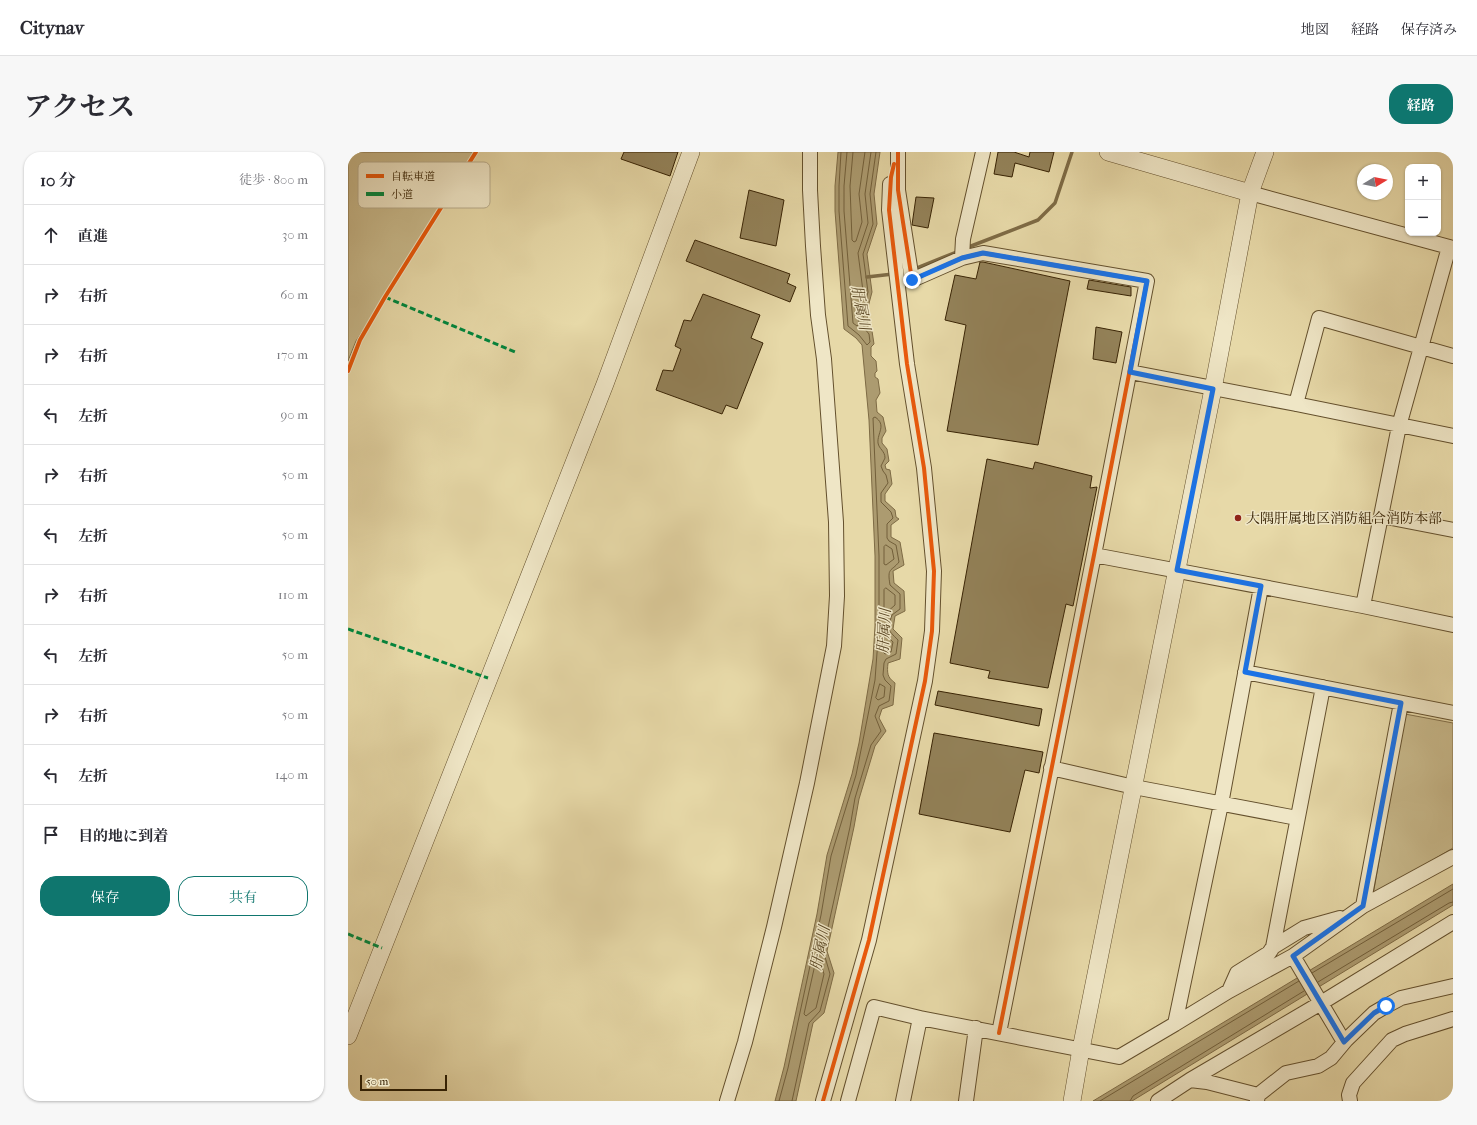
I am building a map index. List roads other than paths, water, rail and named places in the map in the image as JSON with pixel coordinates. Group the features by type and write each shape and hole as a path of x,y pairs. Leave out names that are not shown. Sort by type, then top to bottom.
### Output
{"street":[{"path":"348,1036 604,384 691,152"},
{"path":"727,1101 756,999 789,862 807,783 834,646 837,596 836,522 824,359 818,315 813,246 810,190 810,152"},
{"path":"898,152 898,190 912,280 962,251 983,253 1147,281 999,1033"},
{"path":"823,1101 869,940 925,681 932,632 934,571 925,476 907,364 889,210 891,177 898,152"},
{"path":"962,251 983,152"},
{"path":"1108,152 1250,193 1451,248 1399,426 1363,606"},
{"path":"1070,1099 1134,787 1213,389 1250,193 1265,152"},
{"path":"1296,404 1319,318 1453,356"},
{"path":"1130,372 1453,436"},
{"path":"1381,516 1453,530"},
{"path":"1094,555 1453,624"},
{"path":"1175,1024 1221,804 1261,586"},
{"path":"1245,672 1453,713"},
{"path":"1229,991 1237,973 1269,953 1273,947 1322,687"},
{"path":"1363,906 1401,703"},
{"path":"1051,768 1134,787 1297,818"},
{"path":"848,1101 874,1008 1119,1057 1229,991 1296,961 1350,915 1363,906 1453,857"},
{"path":"1273,947 1304,928 1350,915"},
{"path":"1158,1101 1319,1000 1453,922"},
{"path":"1296,961 1344,1042"},
{"path":"1190,1080 1207,1082 1257,1098 1286,1073 1318,1066 1332,1058 1344,1042 1374,1013 1386,1006 1401,998 1453,986"},
{"path":"903,1101 920,1018"},
{"path":"1350,1101 1349,1095 1353,1083 1392,1040 1405,1034 1453,1019"},
{"path":"966,1101 976,1028"}],"water":[{"name":"肝属川","path":"838,152 880,152 874,194 877,224 867,254 872,292 867,311 868,328 872,331 874,344 871,347 871,356 876,361 877,371 875,373 875,377 878,379 880,393 876,400 877,412 883,417 886,431 882,438 882,443 887,449 889,461 885,465 886,469 890,470 892,484 885,494 885,501 895,510 896,517 899,519 891,525 891,537 900,542 904,565 893,571 894,583 904,591 905,611 895,616 893,629 902,638 900,659 888,663 888,674 890,679 895,683 893,705 882,709 879,718 886,731 875,746 859,799 827,951 834,973 824,1013 813,1023 796,1101 775,1101 784,1067 817,914 827,855 852,774 859,743 873,659 875,626 875,556 869,420 862,345 856,338 844,329 835,211 835,186"},
{"path":"1453,884 1453,905 1132,1101 1093,1101"}],"waterway":[{"path":"966,248 1038,220 1055,203 1072,152"},
{"path":"914,269 959,251"},
{"name":"肝属川","path":"867,277 893,274"}],"place":[{"name":"大隅肝属地区消防組合消防本部","path":"1238,518"}]}
